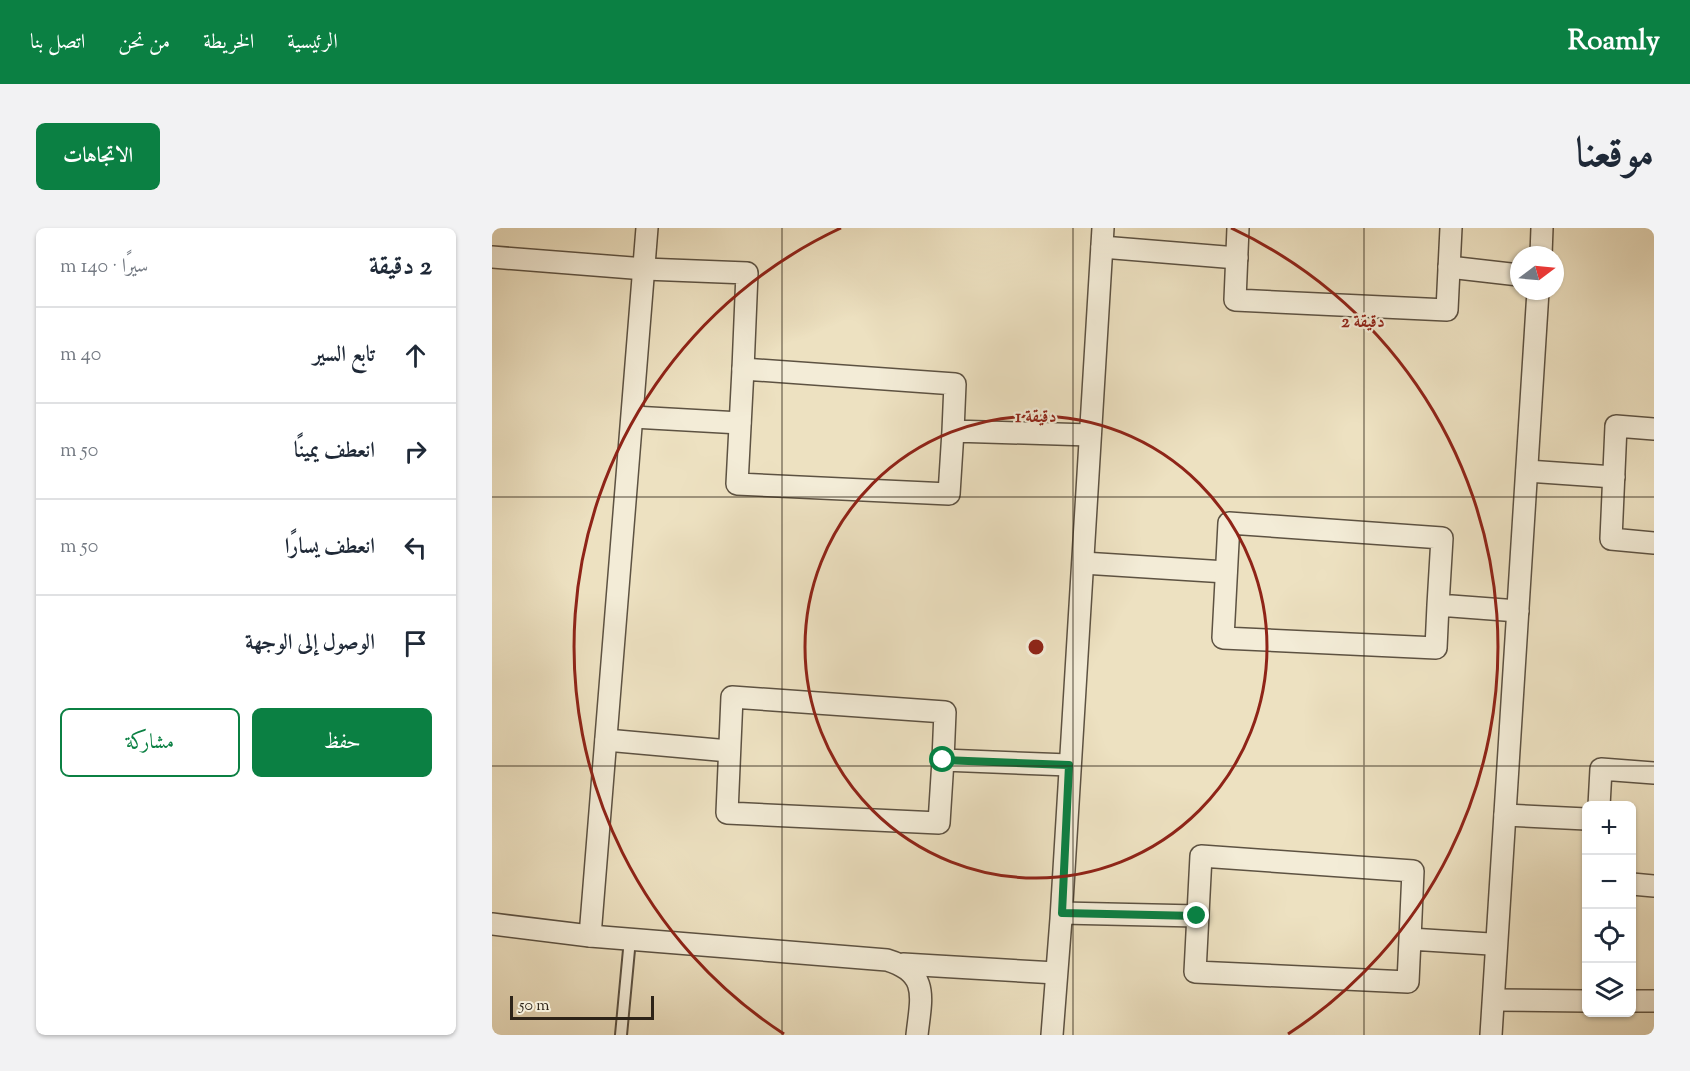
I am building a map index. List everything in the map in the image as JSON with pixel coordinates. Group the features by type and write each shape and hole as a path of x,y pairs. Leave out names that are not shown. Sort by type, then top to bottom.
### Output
{"street":[{"path":"591,936 647,228"},
{"path":"1238,228 1234,300 1447,310 1451,228"},
{"path":"1541,246 1542,228"},
{"path":"1052,1035 1062,913 1102,238 1237,258"},
{"path":"492,257 645,269 747,273 737,484 949,494 955,384 743,369"},
{"path":"1449,267 1510,274"},
{"path":"1491,1035 1537,300"},
{"path":"633,417 740,423"},
{"path":"1654,429 1616,426 1611,539 1654,543"},
{"path":"953,432 1090,435"},
{"path":"1527,471 1614,477"},
{"path":"1229,523 1442,538 1438,605 1436,648 1223,638 1229,523"},
{"path":"1083,563 1226,572"},
{"path":"1438,605 1518,611"},
{"path":"732,697 945,712 943,760 939,823 727,813 732,697"},
{"path":"606,740 729,751"},
{"path":"943,760 1069,765"},
{"path":"1599,801 1601,769 1654,773"},
{"path":"1505,815 1582,819"},
{"path":"1201,856 1413,871 1410,939 1408,982 1195,972 1201,856"},
{"path":"1636,884 1654,886"},
{"path":"1062,913 1197,916"},
{"path":"492,924 591,936 887,960 903,964 1056,973"},
{"path":"1410,939 1490,944"},
{"path":"903,964 916,975 922,992 917,1035"},
{"path":"1494,1000 1582,1000"},
{"path":"1636,1001 1654,1001"}],"lane":[{"path":"621,1035 630,939"}],"route":[{"path":"943,760 1069,765 1062,913 1197,916"}]}
